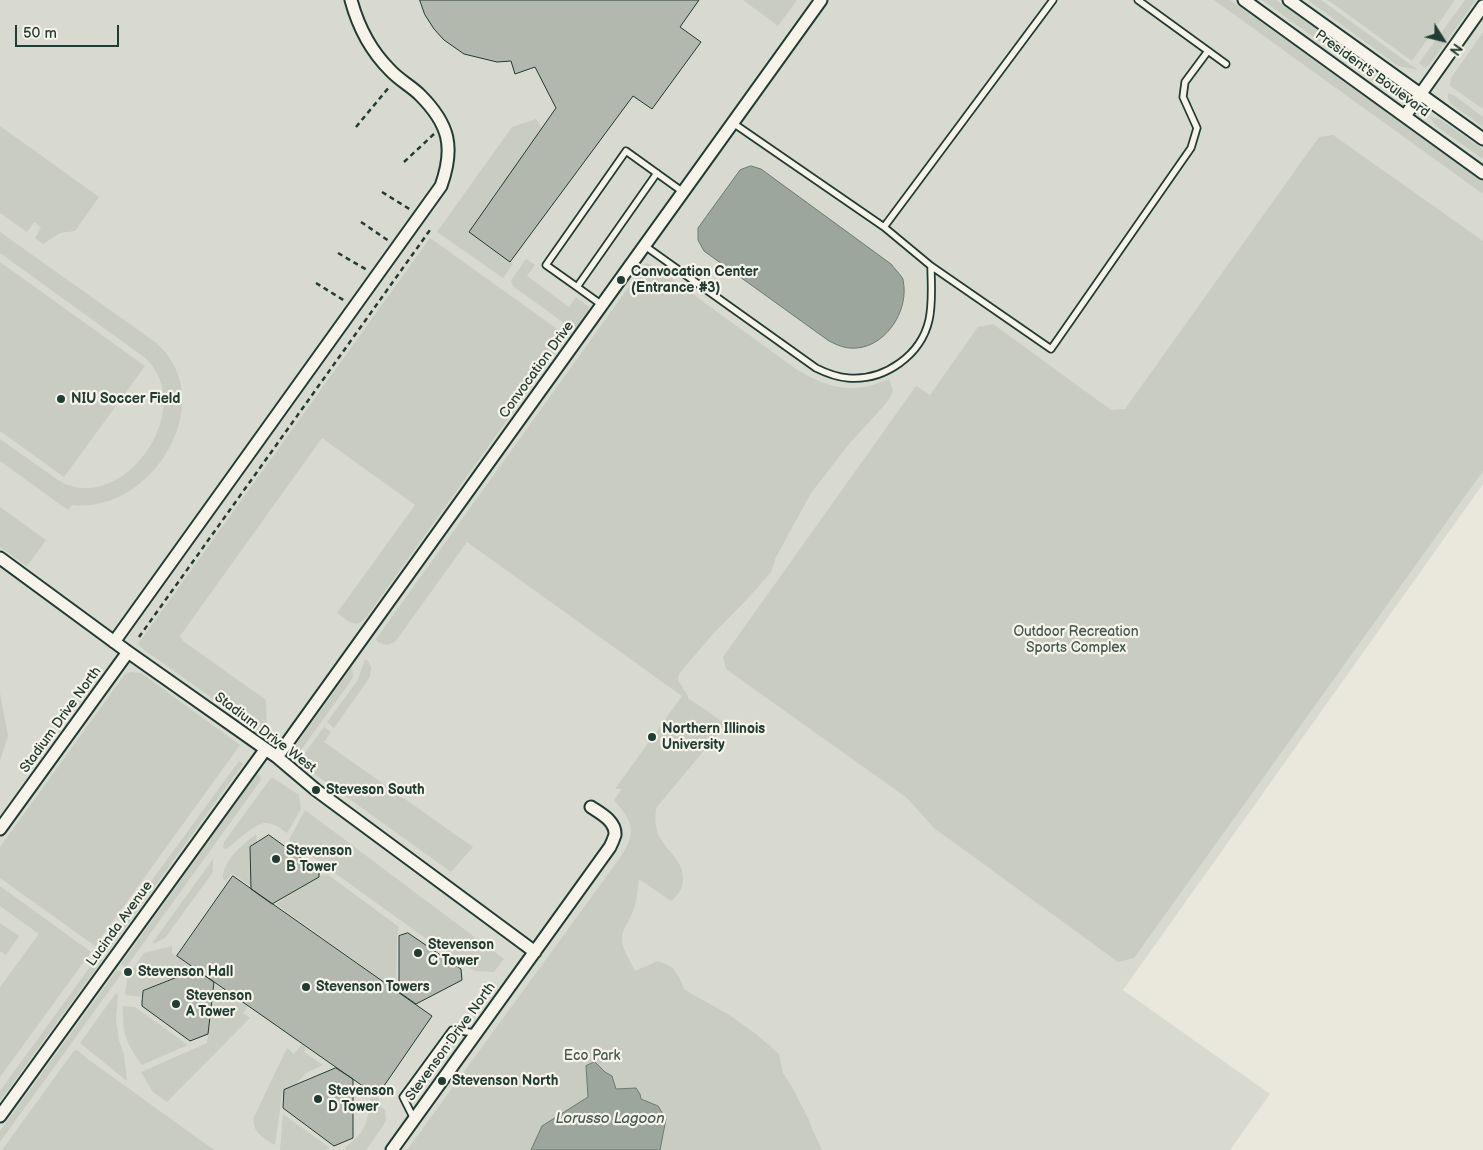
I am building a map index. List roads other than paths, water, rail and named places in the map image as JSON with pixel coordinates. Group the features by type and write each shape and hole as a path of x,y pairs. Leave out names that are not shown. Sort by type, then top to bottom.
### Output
{"street":[{"path":"114,642 442,186 446,171 448,138 442,123 419,94 402,82 378,56 359,24 351,0"},
{"name":"Convocation Drive","path":"277,757 821,0"},
{"name":"President's Boulevard","path":"1244,0 1483,173"},
{"name":"President's Boulevard","path":"1289,0 1483,140"},
{"path":"1405,116 1483,6"},
{"name":"Stadium Drive West","path":"0,558 114,642 277,757 316,790 535,952"},
{"name":"Stadium Drive North","path":"0,829 128,652"},
{"name":"Lucinda Avenue","path":"0,1116 265,750"},
{"name":"Stevenson Drive North","path":"392,1150 610,847 615,835 613,826 608,819 591,807"}],"lane":[{"path":"884,227 1053,0"},
{"path":"1138,0 1226,64"},
{"path":"733,123 884,227 931,266 1051,349 1191,148 1197,128 1183,98 1185,82 1208,50"},
{"path":"602,306 546,265 626,151 683,192"},
{"path":"577,287 656,173"},
{"path":"645,246 816,368 832,375 849,378 879,375 902,362 912,352 920,341 929,320 931,266"},
{"path":"414,1119 403,1097 452,1030 476,1033"}],"water":[{"path":"751,166 761,169 891,264 903,279 904,297 902,306 894,324 880,339 863,347 853,348 829,341 704,251 698,240 698,228 740,170"},
{"name":"Lorusso Lagoon","path":"595,1062 612,1076 616,1089 636,1088 641,1099 658,1106 666,1119 660,1150 531,1150 542,1126 588,1097 586,1066"}],"place":[{"name":"Convocation Center (Entrance #3)","path":"621,280"},
{"name":"NIU Soccer Field","path":"61,399"},
{"name":"Northern Illinois University","path":"652,737"},
{"name":"Steveson South","path":"316,790"},
{"name":"Stevenson B Tower","path":"276,859"},
{"name":"Stevenson C Tower","path":"418,953"},
{"name":"Stevenson Hall","path":"128,972"},
{"name":"Stevenson Towers","path":"306,987"},
{"name":"Stevenson A Tower","path":"176,1004"},
{"name":"Stevenson North","path":"442,1081"},
{"name":"Stevenson D Tower","path":"318,1099"}],"park label":[{"name":"Outdoor Recreation Sports Complex","path":"1076,640"},
{"name":"Eco Park","path":"592,1056"}]}
